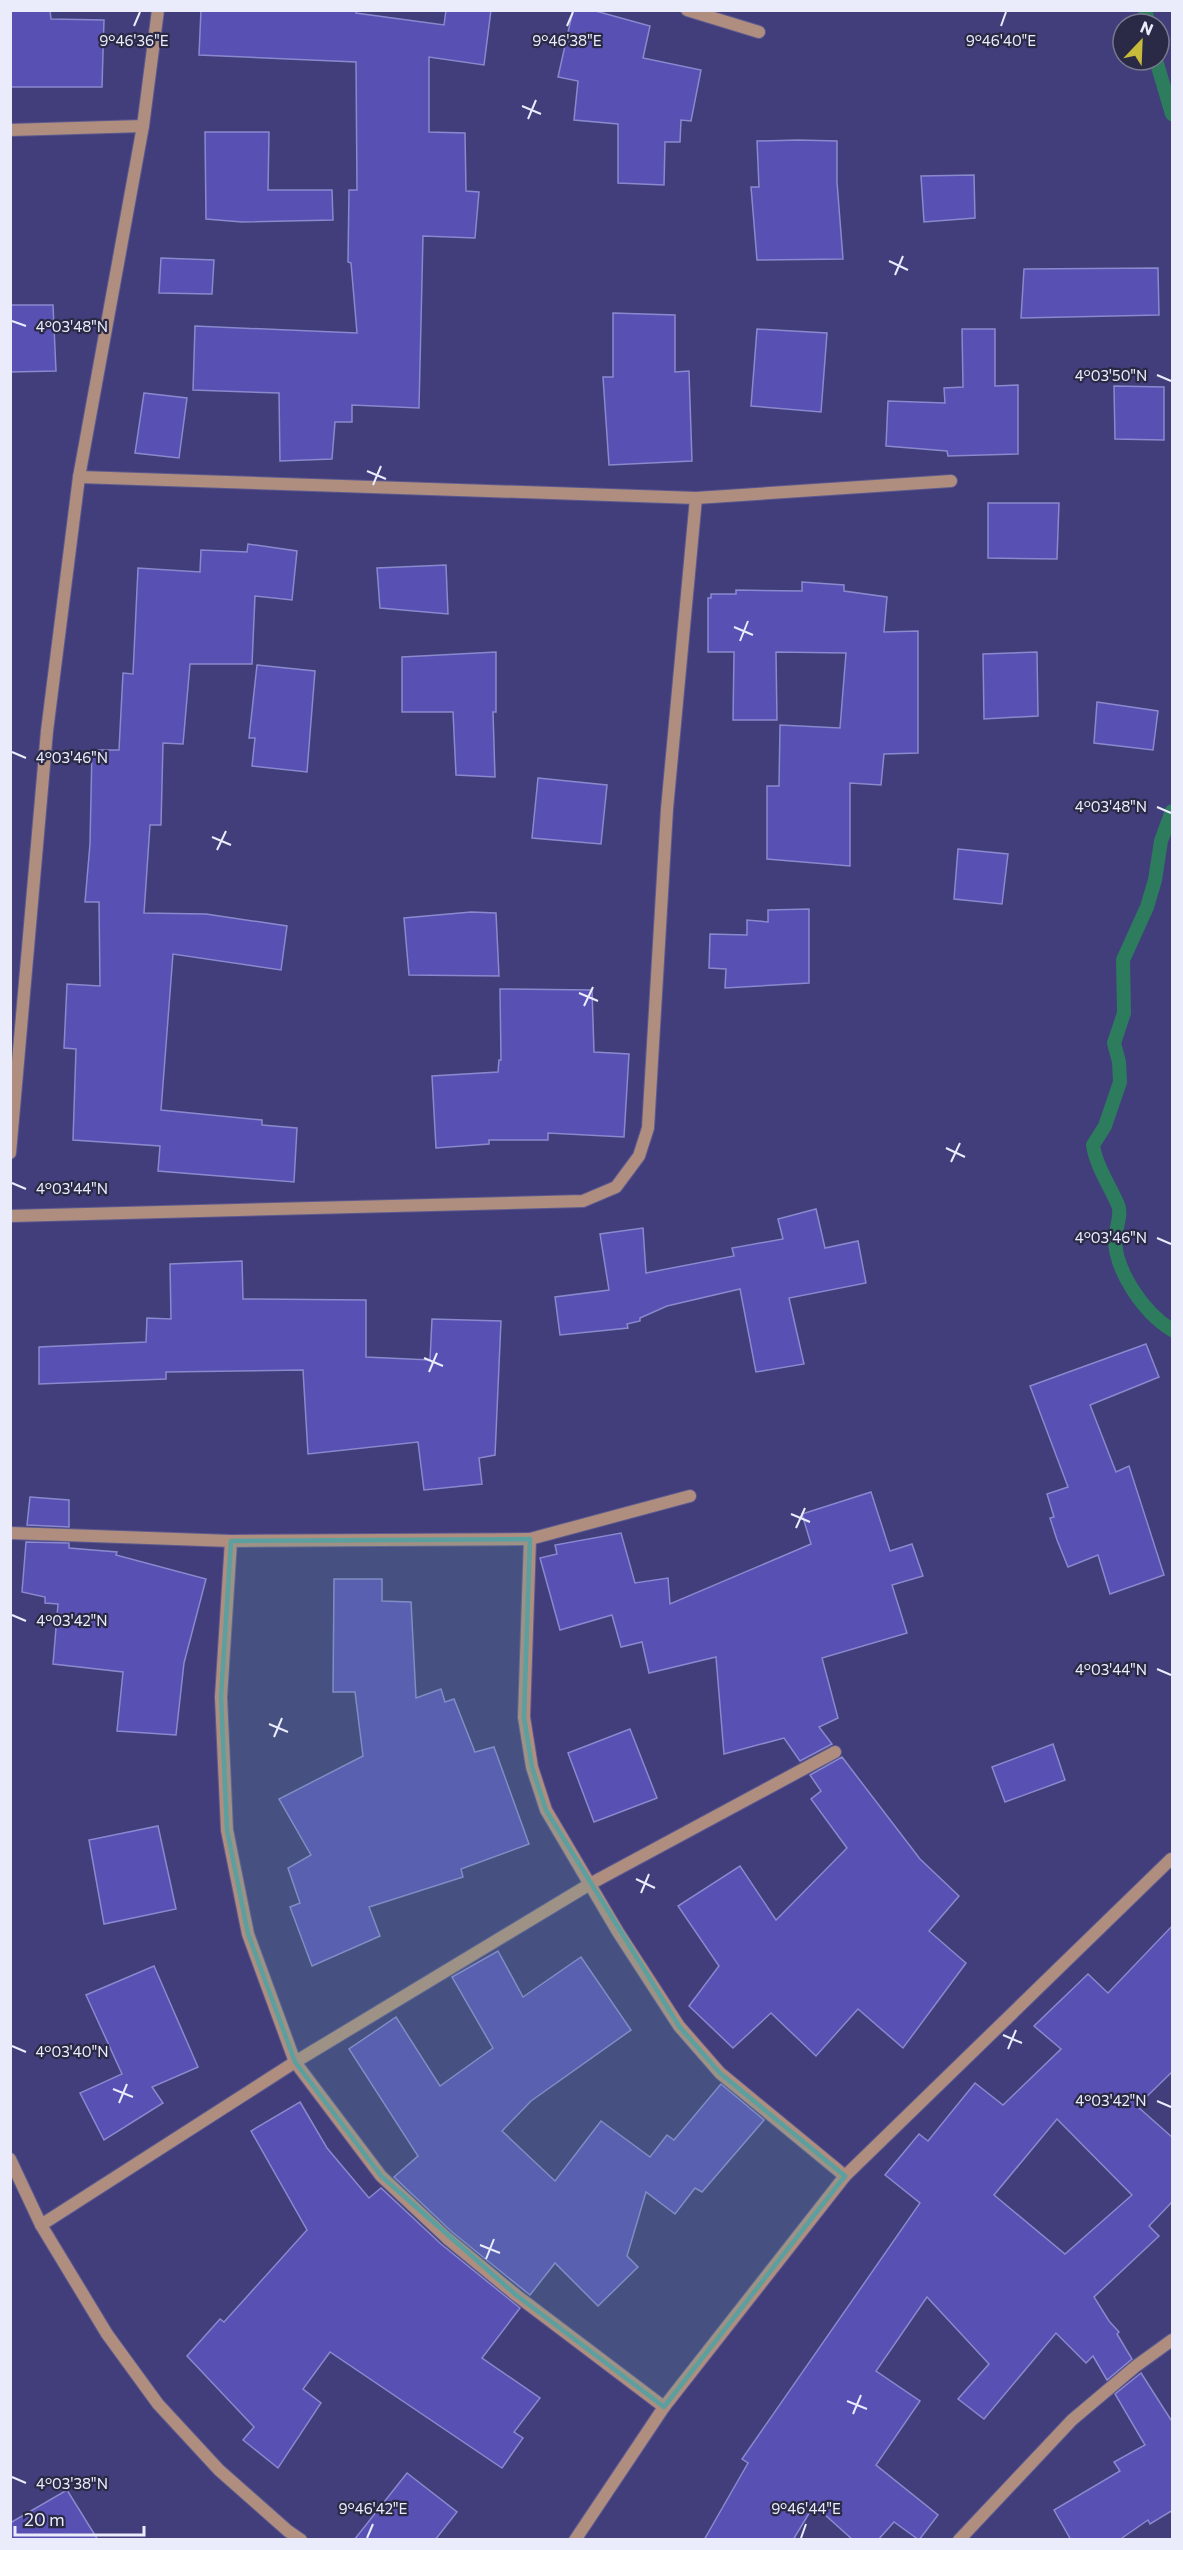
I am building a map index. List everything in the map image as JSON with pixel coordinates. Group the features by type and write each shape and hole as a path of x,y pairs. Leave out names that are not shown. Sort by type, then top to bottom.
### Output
{"street":[{"path":"10,1153 47,731 79,477 142,126 158,10"},
{"path":"687,10 759,32"},
{"path":"10,130 142,126"},
{"path":"79,477 696,498 951,481"},
{"path":"10,1216 583,1201 616,1187 639,1156 648,1128 667,809 696,498"},
{"path":"10,1533 231,1541 530,1539 690,1496"},
{"path":"530,1539 524,1717 532,1767 546,1810 618,1932 679,2026 720,2073 845,2176"},
{"path":"231,1541 220,1697 227,1830 248,1934 295,2062 381,2176 447,2238 516,2295 664,2407"},
{"path":"41,2225 295,2062 590,1884 835,1752"},
{"path":"575,2540 664,2407 845,2176 1171,1859"},
{"path":"10,2159 41,2225 107,2334 158,2404 219,2470 301,2540"},
{"path":"959,2540 1072,2420 1136,2366 1173,2340"}],"highlighted area":[{"path":"530,1539 524,1717 532,1767 546,1810 679,2026 720,2073 845,2176 664,2407 516,2295 381,2176 295,2062 248,1934 227,1830 221,1697 231,1541"}],"building":[{"path":"10,10 50,10 51,19 104,20 102,87 10,87"},
{"path":"201,10 356,10 356,13 444,25 446,10 491,10 484,65 429,57 429,132 465,133 466,191 479,192 475,238 423,236 419,408 352,405 352,422 335,422 332,459 280,461 279,393 193,390 195,326 357,333 351,263 348,262 349,190 357,190 356,62 199,55"},
{"path":"573,10 592,10 650,26 643,58 701,70 691,121 681,120 680,142 665,142 664,185 618,183 618,124 574,120 578,81 558,77"},
{"path":"205,132 269,132 268,190 332,190 333,220 242,222 206,219"},
{"path":"757,141 837,141 837,182 843,259 757,260 751,187 759,187"},
{"path":"974,175 975,218 924,222 921,176"},
{"path":"161,258 214,260 212,294 159,293"},
{"path":"1158,268 1159,315 1021,318 1024,269"},
{"path":"10,305 53,305 56,371 10,372"},
{"path":"613,313 675,315 675,372 689,371 692,461 609,465 603,377 613,377"},
{"path":"757,329 827,333 821,412 751,406"},
{"path":"962,329 995,329 995,386 1018,385 1018,454 948,456 947,451 886,446 888,401 945,403 944,388 963,387"},
{"path":"1114,386 1164,387 1164,440 1115,439"},
{"path":"144,393 187,398 179,458 135,453"},
{"path":"988,503 1059,503 1057,559 988,558"},
{"path":"248,544 297,551 292,600 255,596 252,664 190,664 183,744 163,743 161,825 150,825 144,913 206,914 287,926 281,970 173,954 161,1110 262,1120 262,1125 297,1128 294,1182 158,1171 160,1146 73,1140 76,1049 64,1048 67,984 100,986 99,902 85,902 90,844 92,750 119,750 123,673 133,674 138,568 200,572 201,550 247,552"},
{"path":"446,565 448,614 380,608 377,568"},
{"path":"802,582 844,585 844,591 887,597 884,632 918,631 918,753 884,754 881,785 850,783 850,866 767,859 767,786 779,786 780,725 840,728 846,653 776,652 777,720 733,720 734,652 708,652 708,598 711,598 711,594 736,594 736,590 802,591"},
{"path":"496,652 496,712 493,712 495,777 456,775 453,712 402,712 402,657"},
{"path":"1037,652 1038,716 984,719 983,654"},
{"path":"257,665 315,671 307,772 252,766 255,738 249,738"},
{"path":"1097,702 1158,711 1153,750 1094,743"},
{"path":"538,778 607,785 601,844 532,838"},
{"path":"958,849 1008,854 1002,904 954,899"},
{"path":"809,909 809,983 725,988 726,969 709,968 710,934 747,935 747,920 768,922 768,910"},
{"path":"471,912 496,913 499,976 409,975 404,918"},
{"path":"500,989 592,990 594,1052 629,1054 624,1137 548,1133 548,1140 489,1140 489,1144 436,1148 432,1076 498,1072 499,1060 501,1060"},
{"path":"816,1209 825,1248 858,1241 866,1283 789,1298 804,1364 756,1372 740,1289 667,1306 640,1318 640,1321 627,1324 628,1328 560,1335 555,1297 609,1290 600,1234 643,1228 646,1273 734,1256 732,1248 783,1239 778,1219"},
{"path":"242,1261 243,1299 366,1300 366,1357 430,1360 432,1319 501,1321 495,1455 479,1458 482,1484 424,1490 418,1442 308,1454 303,1370 166,1372 166,1379 39,1384 39,1347 146,1342 147,1318 171,1319 170,1264"},
{"path":"1146,1344 1159,1377 1090,1405 1116,1472 1129,1466 1164,1575 1110,1594 1098,1555 1068,1567 1057,1540 1050,1518 1054,1517 1047,1494 1068,1487 1030,1386"},
{"path":"871,1492 890,1551 912,1544 923,1576 892,1585 907,1633 822,1658 838,1718 819,1727 832,1744 800,1761 784,1738 724,1754 716,1657 649,1673 642,1642 621,1647 612,1615 560,1630 540,1558 557,1554 555,1545 621,1533 635,1583 668,1578 670,1604 811,1544 802,1514"},
{"path":"30,1497 69,1500 69,1527 27,1525"},
{"path":"26,1542 69,1543 69,1548 117,1552 116,1555 206,1579 184,1663 176,1735 117,1731 123,1672 53,1664 58,1604 45,1603 45,1597 22,1592"},
{"path":"334,1579 382,1579 382,1601 411,1602 416,1698 441,1689 445,1702 454,1699 475,1752 494,1747 529,1844 461,1869 463,1877 369,1907 380,1936 312,1966 290,1907 300,1903 288,1868 311,1855 279,1799 363,1756 355,1692 333,1692"},
{"path":"630,1729 657,1798 594,1822 568,1753"},
{"path":"1053,1744 1065,1780 1005,1802 992,1767"},
{"path":"842,1757 920,1859 959,1896 929,1931 966,1963 903,2048 858,2009 816,2056 771,2013 733,2048 689,2006 719,1966 678,1906 740,1866 776,1920 847,1848 811,1799 821,1791 810,1775"},
{"path":"158,1826 176,1909 104,1924 89,1840"},
{"path":"1173,1925 1173,2071 1137,2106 1173,2138 1173,2201 1149,2226 1159,2236 1094,2297 1119,2332 1117,2334 1132,2359 1107,2380 1093,2356 1086,2363 1056,2333 984,2419 958,2399 989,2364 927,2297 876,2371 920,2401 876,2465 938,2515 919,2540 894,2522 878,2540 853,2540 814,2505 793,2540 704,2540 748,2463 742,2459 920,2203 885,2175 919,2134 928,2141 975,2083 1003,2105 1061,2049 1034,2026 1088,1974 1108,1993","holes":["1057,2119 1132,2195 1065,2254 994,2195"]},
{"path":"498,1951 523,1997 581,1957 631,2030 531,2101 502,2131 555,2181 601,2121 650,2157 667,2135 674,2140 721,2084 764,2120 702,2192 695,2188 675,2214 646,2192 627,2256 638,2267 598,2306 555,2263 530,2295 452,2232 394,2177 418,2156 349,2049 396,2017 440,2086 493,2048 452,1977"},
{"path":"154,1966 198,2067 152,2087 163,2103 104,2140 80,2093 122,2074 86,1995"},
{"path":"300,2102 327,2148 369,2198 381,2188 441,2244 520,2308 482,2358 540,2398 514,2432 523,2438 502,2468 330,2352 303,2389 321,2403 278,2468 243,2440 254,2427 187,2356 220,2319 224,2322 307,2230 251,2131"},
{"path":"1141,2373 1173,2423 1173,2510 1150,2524 1148,2520 1119,2540 1071,2540 1054,2510 1120,2471 1114,2462 1145,2445 1115,2394"},
{"path":"407,2473 457,2512 435,2540 354,2540"},
{"path":"67,2490 98,2540 10,2540 10,2523"}],"waterway":[{"path":"1160,72 1172,114"},
{"path":"1172,811 1161,841 1155,880 1147,907 1123,960 1124,1013 1114,1043 1119,1062 1120,1082 1105,1126 1093,1145 1100,1168 1119,1209 1115,1237 1116,1250 1125,1276 1141,1302 1172,1330"}]}
